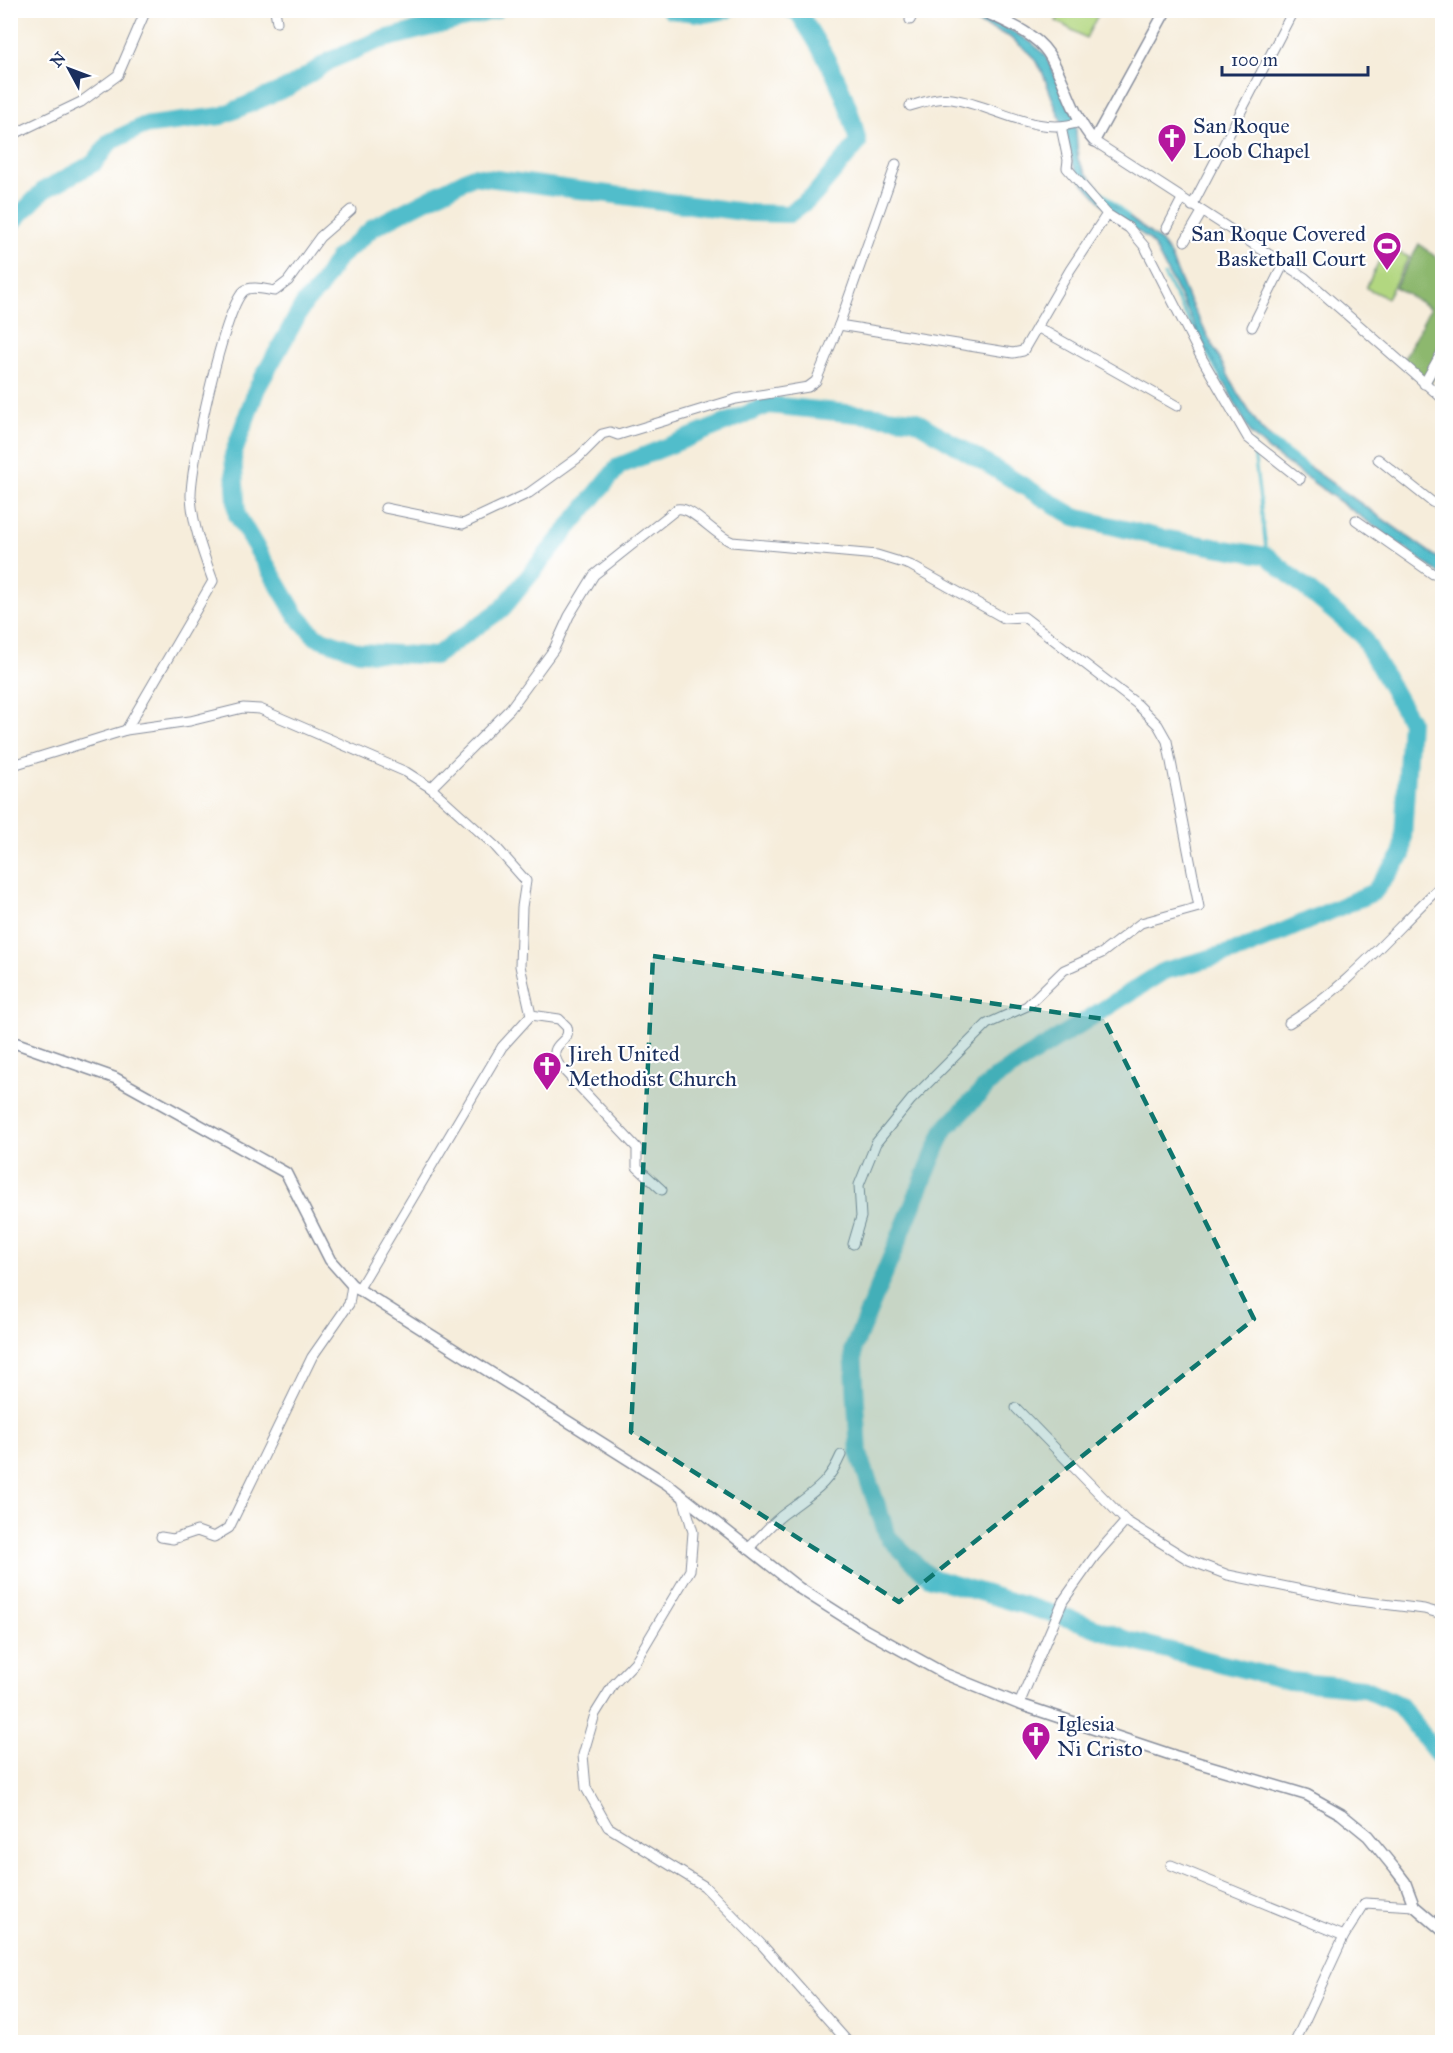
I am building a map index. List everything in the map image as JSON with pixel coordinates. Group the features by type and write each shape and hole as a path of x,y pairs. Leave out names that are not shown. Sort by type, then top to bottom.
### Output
{"street":[{"path":"10,136 81,102 118,75 146,10"},
{"path":"275,10 276,22"},
{"path":"910,20 915,10"},
{"path":"981,10 1021,30 1047,51 1078,122 1094,141 1284,263 1443,398"},
{"path":"1094,141 1166,10"},
{"path":"1192,206 1293,11"},
{"path":"910,106 933,99 952,99 1044,126 1061,127 1078,122"},
{"path":"1061,127 1068,160 1067,168 1107,214 1129,228 1145,247 1200,355 1248,438 1300,479"},
{"path":"385,508 463,524 529,493 579,457 602,434 610,432 618,435 736,399 808,387 816,381 839,324 896,164"},
{"path":"1167,228 1182,199"},
{"path":"126,730 213,581 194,524 191,472 208,392 228,325 241,292 248,288 275,291 288,281 320,237 351,210"},
{"path":"1185,241 1202,212"},
{"path":"839,324 1013,353 1023,351 1070,270 1107,214"},
{"path":"1252,327 1284,263"},
{"path":"1037,327 1177,406"},
{"path":"1424,384 1443,352"},
{"path":"1378,459 1432,502 1443,506"},
{"path":"431,788 510,709 554,649 569,616 594,575 677,509 683,508 690,510 720,537 732,542 876,555 910,565 1004,618 1024,617 1099,673 1137,704 1158,725 1167,741 1199,907 1141,923 1102,953 1064,970 1027,1006 1010,1016 987,1024 911,1100 876,1143 859,1185 861,1217 853,1245"},
{"path":"1356,520 1433,574 1441,574"},
{"path":"10,766 126,730 190,721 243,708 260,709 405,772 431,788 495,846 526,881 522,907 520,966 531,1015"},
{"path":"1288,1023 1319,1004 1348,980 1399,925 1443,885"},
{"path":"531,1015 559,1019 567,1027 566,1038 555,1048 559,1065 637,1148 637,1167 662,1190"},
{"path":"161,1537 173,1539 197,1531 214,1537 229,1528 312,1357 349,1304 355,1287 502,1047 531,1015"},
{"path":"10,1041 115,1078 286,1173 330,1260 355,1287 620,1454 683,1497 799,1588 865,1629 945,1674 1019,1704 1174,1756 1307,1795 1341,1814 1368,1836 1405,1882 1414,1906 1443,1930"},
{"path":"1016,1408 1126,1521 1189,1560 1227,1575 1351,1600 1443,1614"},
{"path":"747,1549 788,1511 807,1500 832,1475 841,1455"},
{"path":"683,1497 693,1532 690,1570 635,1662 613,1685 595,1714 583,1755 586,1788 608,1827 704,1886 763,1946 848,2043"},
{"path":"1019,1704 1063,1600 1095,1556 1126,1521"},
{"path":"1171,1865 1344,1936"},
{"path":"1295,2043 1344,1936 1365,1903 1414,1906"}],"highlighted area":[{"path":"653,956 1104,1019 1254,1319 899,1602 631,1432"}],"green space":[{"path":"1062,11 1100,11 1086,38 1056,21"},
{"path":"1419,244 1442,262 1442,361 1430,384 1403,361 1430,308 1395,287"},
{"name":"San Roque Covered Basketball Court","path":"1386,247 1409,257 1387,298 1366,288"}],"water":[{"path":"950,11 973,11 982,14 1031,42 1045,55 1075,117 1078,160 1086,173 1116,207 1159,240 1169,253 1189,300 1238,394 1261,429 1281,447 1442,561 1442,575 1271,452 1251,434 1149,239 1111,213 1080,179 1042,71 1031,54 1008,36"}],"waterway":[{"path":"10,225 44,190 94,163 110,142 143,126 221,116 291,86 331,60 377,41 496,10"},
{"path":"670,10 705,14 727,10"},
{"path":"792,10 797,11 817,42 842,90 858,143 814,195 789,214 751,213 473,176 374,227 337,259 318,290 305,302 257,388 233,455 237,515 296,615 316,637 359,652 435,656 502,609 619,466 769,405 914,420 1075,517 1157,537 1267,556 1361,634 1410,721 1402,855 1374,892 1243,949 1164,971 995,1078 944,1130 853,1349 859,1454 888,1537 929,1577 1077,1621 1128,1640 1290,1681 1363,1688 1399,1705 1442,1760"},
{"path":"1100,190 1128,216"},
{"path":"1164,275 1223,382"},
{"path":"1272,440 1308,467"},
{"path":"1253,444 1267,556"}],"place":[{"name":"San Roque Loob Chapel","path":"1172,164"},
{"name":"San Roque Covered Basketball Court","path":"1387,272"},
{"name":"Jireh United Methodist Church","path":"547,1092"},
{"name":"Iglesia Ni Cristo","path":"1036,1762"}]}
